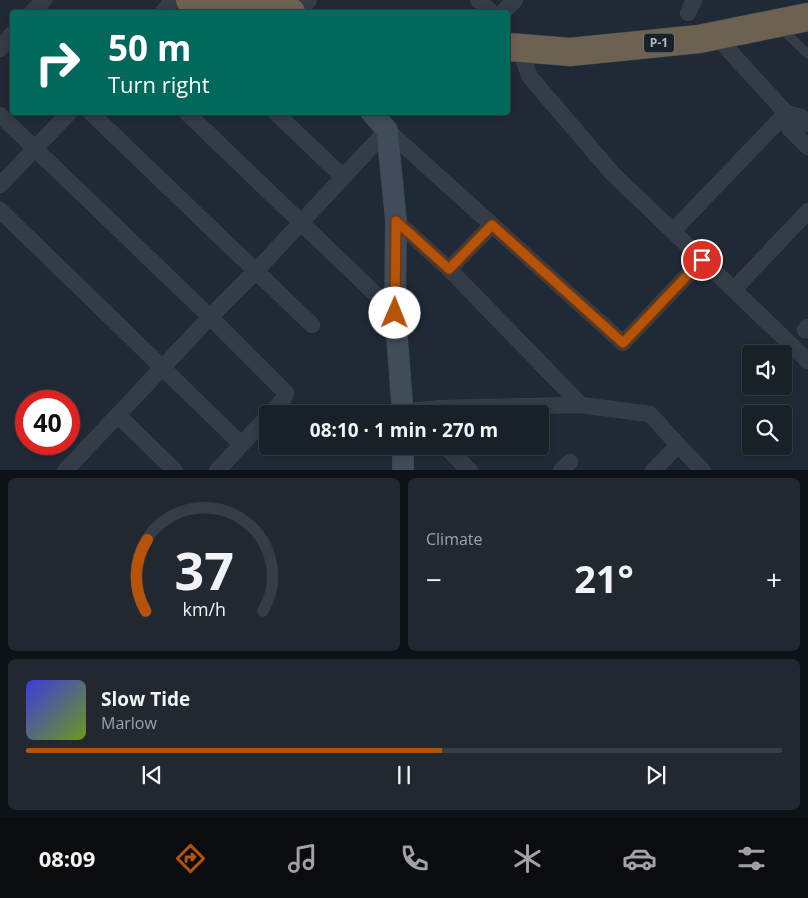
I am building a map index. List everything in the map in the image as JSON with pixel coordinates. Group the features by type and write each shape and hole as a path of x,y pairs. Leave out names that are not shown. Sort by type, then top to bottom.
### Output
{"highway":[{"path":"190,0 223,10"},
{"path":"250,0 284,10"},
{"name":"P-1","path":"513,57 621,60 697,52 726,47 798,26"},
{"name":"P-1","path":"513,57 699,40 798,26"}],"street":[{"path":"34,10 44,0"},
{"path":"165,10 173,0"},
{"path":"300,10 309,0"},
{"path":"478,0 489,10"},
{"path":"505,10 515,0"},
{"path":"0,49 10,38"},
{"path":"726,47 786,113 789,128 808,147"},
{"path":"513,57 612,173 808,361"},
{"path":"786,113 801,117 808,124"},
{"path":"673,231 786,113"},
{"path":"0,115 210,317 286,393 278,405"},
{"path":"0,185 67,115"},
{"path":"93,115 312,325"},
{"path":"189,115 395,313"},
{"path":"278,115 343,178"},
{"path":"374,115 387,130 623,343 702,260"},
{"path":"65,470 255,272 387,130"},
{"path":"387,130 396,221 395,313 406,405"},
{"path":"0,210 241,444"},
{"path":"740,283 808,211"},
{"path":"396,221 449,269 581,405"},
{"path":"449,269 492,225"},
{"path":"549,406 581,405 650,414 703,470"},
{"path":"118,415 175,470"},
{"path":"217,470 259,425"},
{"path":"653,470 678,445"},
{"path":"403,455 403,470"},
{"path":"455,455 470,470"}],"lane":[{"path":"798,26 808,54"}],"route":[{"path":"395,313 396,221 449,269 492,225 623,343 702,260"}]}
